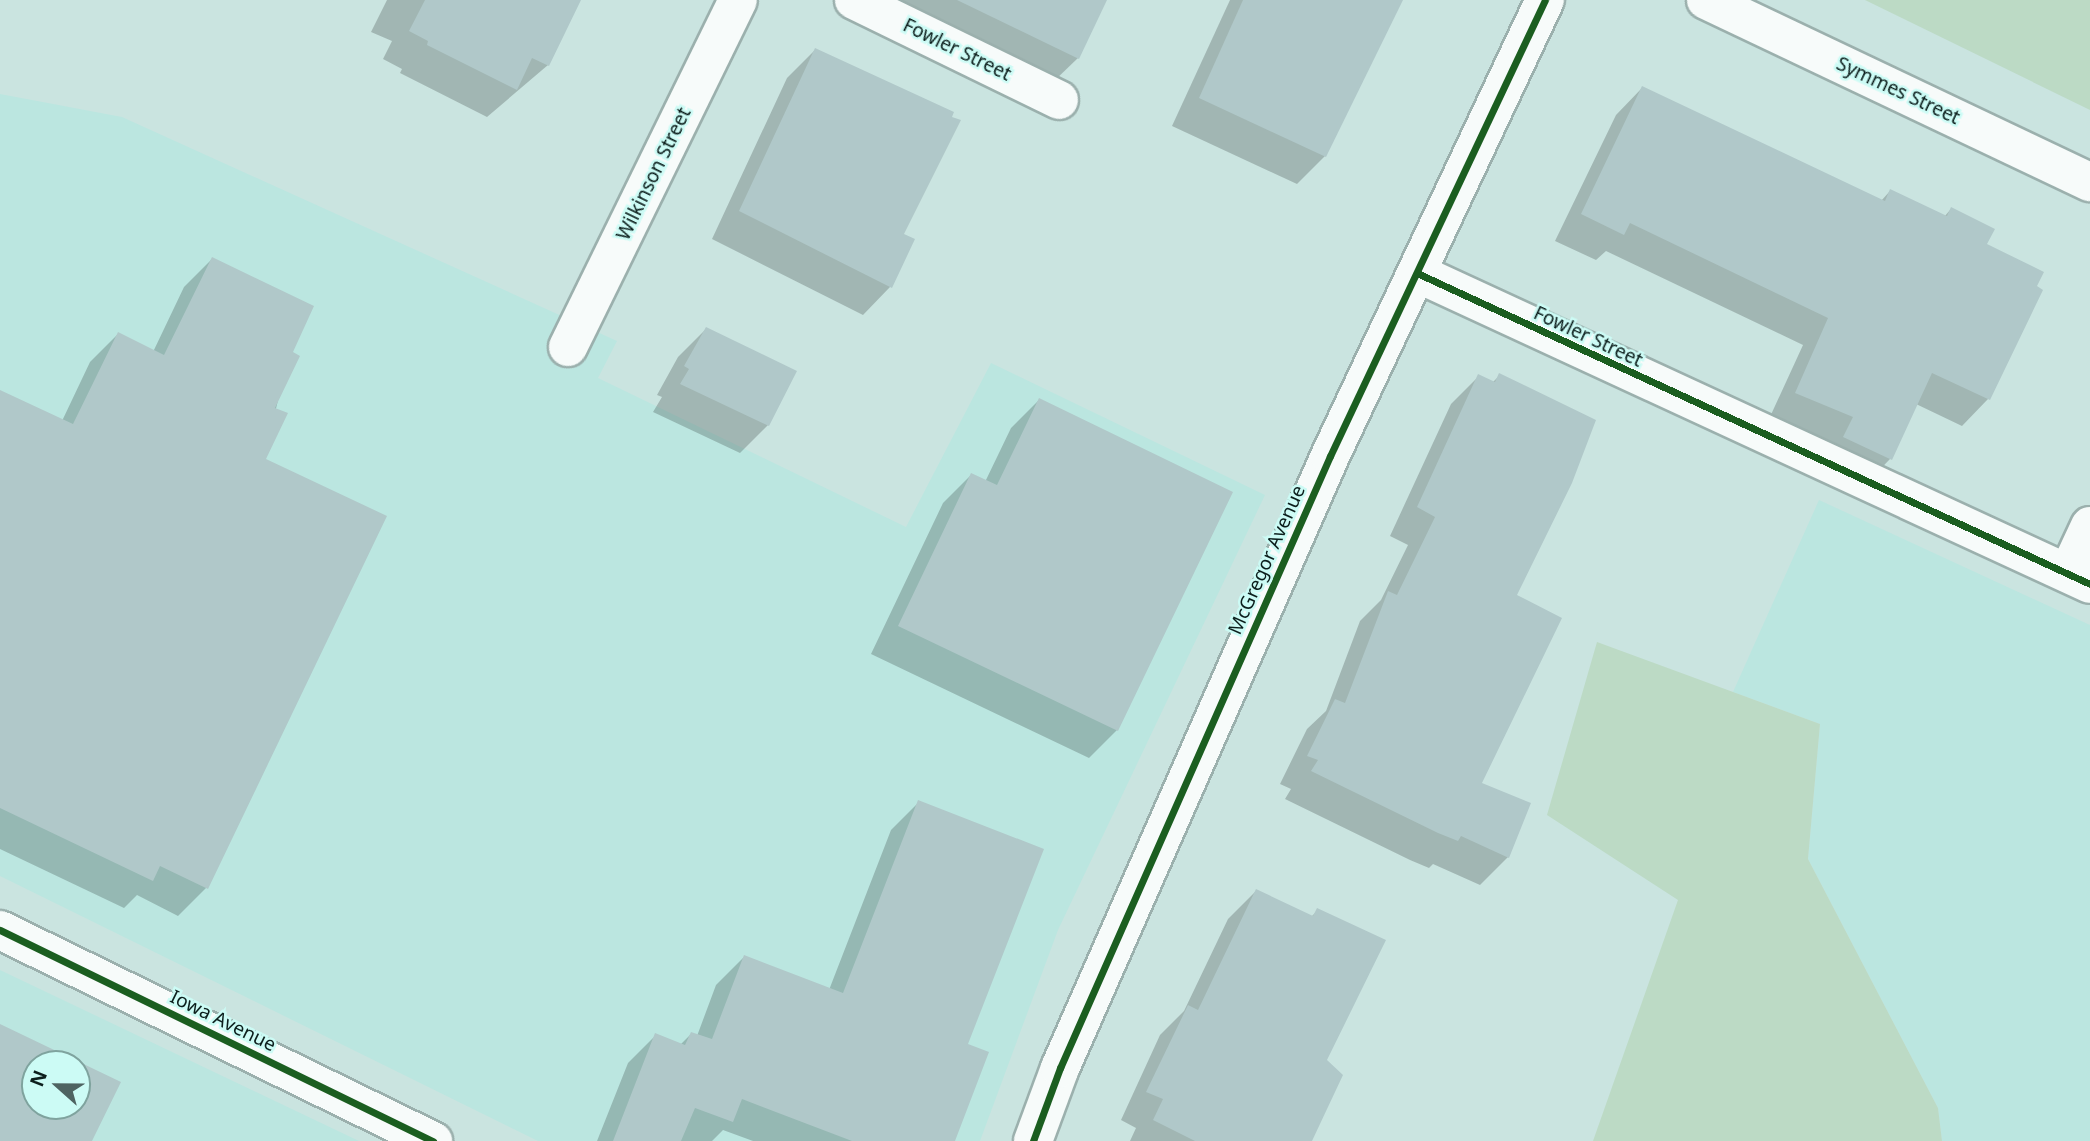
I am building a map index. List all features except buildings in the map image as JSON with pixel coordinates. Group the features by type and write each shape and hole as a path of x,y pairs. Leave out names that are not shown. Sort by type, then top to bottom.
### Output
{"street":[{"name":"Wilkinson Street","path":"568,347 738,0"},
{"name":"Fowler Street","path":"855,0 1059,100"},
{"name":"McGregor Avenue","path":"1033,1141 1060,1068 1330,456 1545,0"},
{"name":"Symmes Street","path":"1706,0 2090,182"},
{"name":"Fowler Street","path":"1417,273 1829,467 2079,579"},
{"path":"2079,579 2090,526"},
{"name":"Iowa Avenue","path":"0,930 433,1141"}],"shaded area":[{"path":"0,94 122,117 617,341 598,378 906,527 991,363 1265,495 1058,930 980,1141 538,1141 0,876"},
{"path":"1819,500 2090,625 2090,1141 1942,1141 1938,1108 1808,859 1820,724 1733,692"},
{"path":"0,970 359,1141 0,1141"}],"green space":[{"path":"1865,0 2090,0 2090,110"},
{"path":"1597,642 1820,724 1808,859 1938,1108 1942,1141 1593,1141 1678,900 1547,815"}],"cycle path":[{"path":"1033,1141 1060,1068 1330,456 1545,0"},
{"path":"1417,273 2090,584"},
{"path":"0,930 433,1141"}]}
